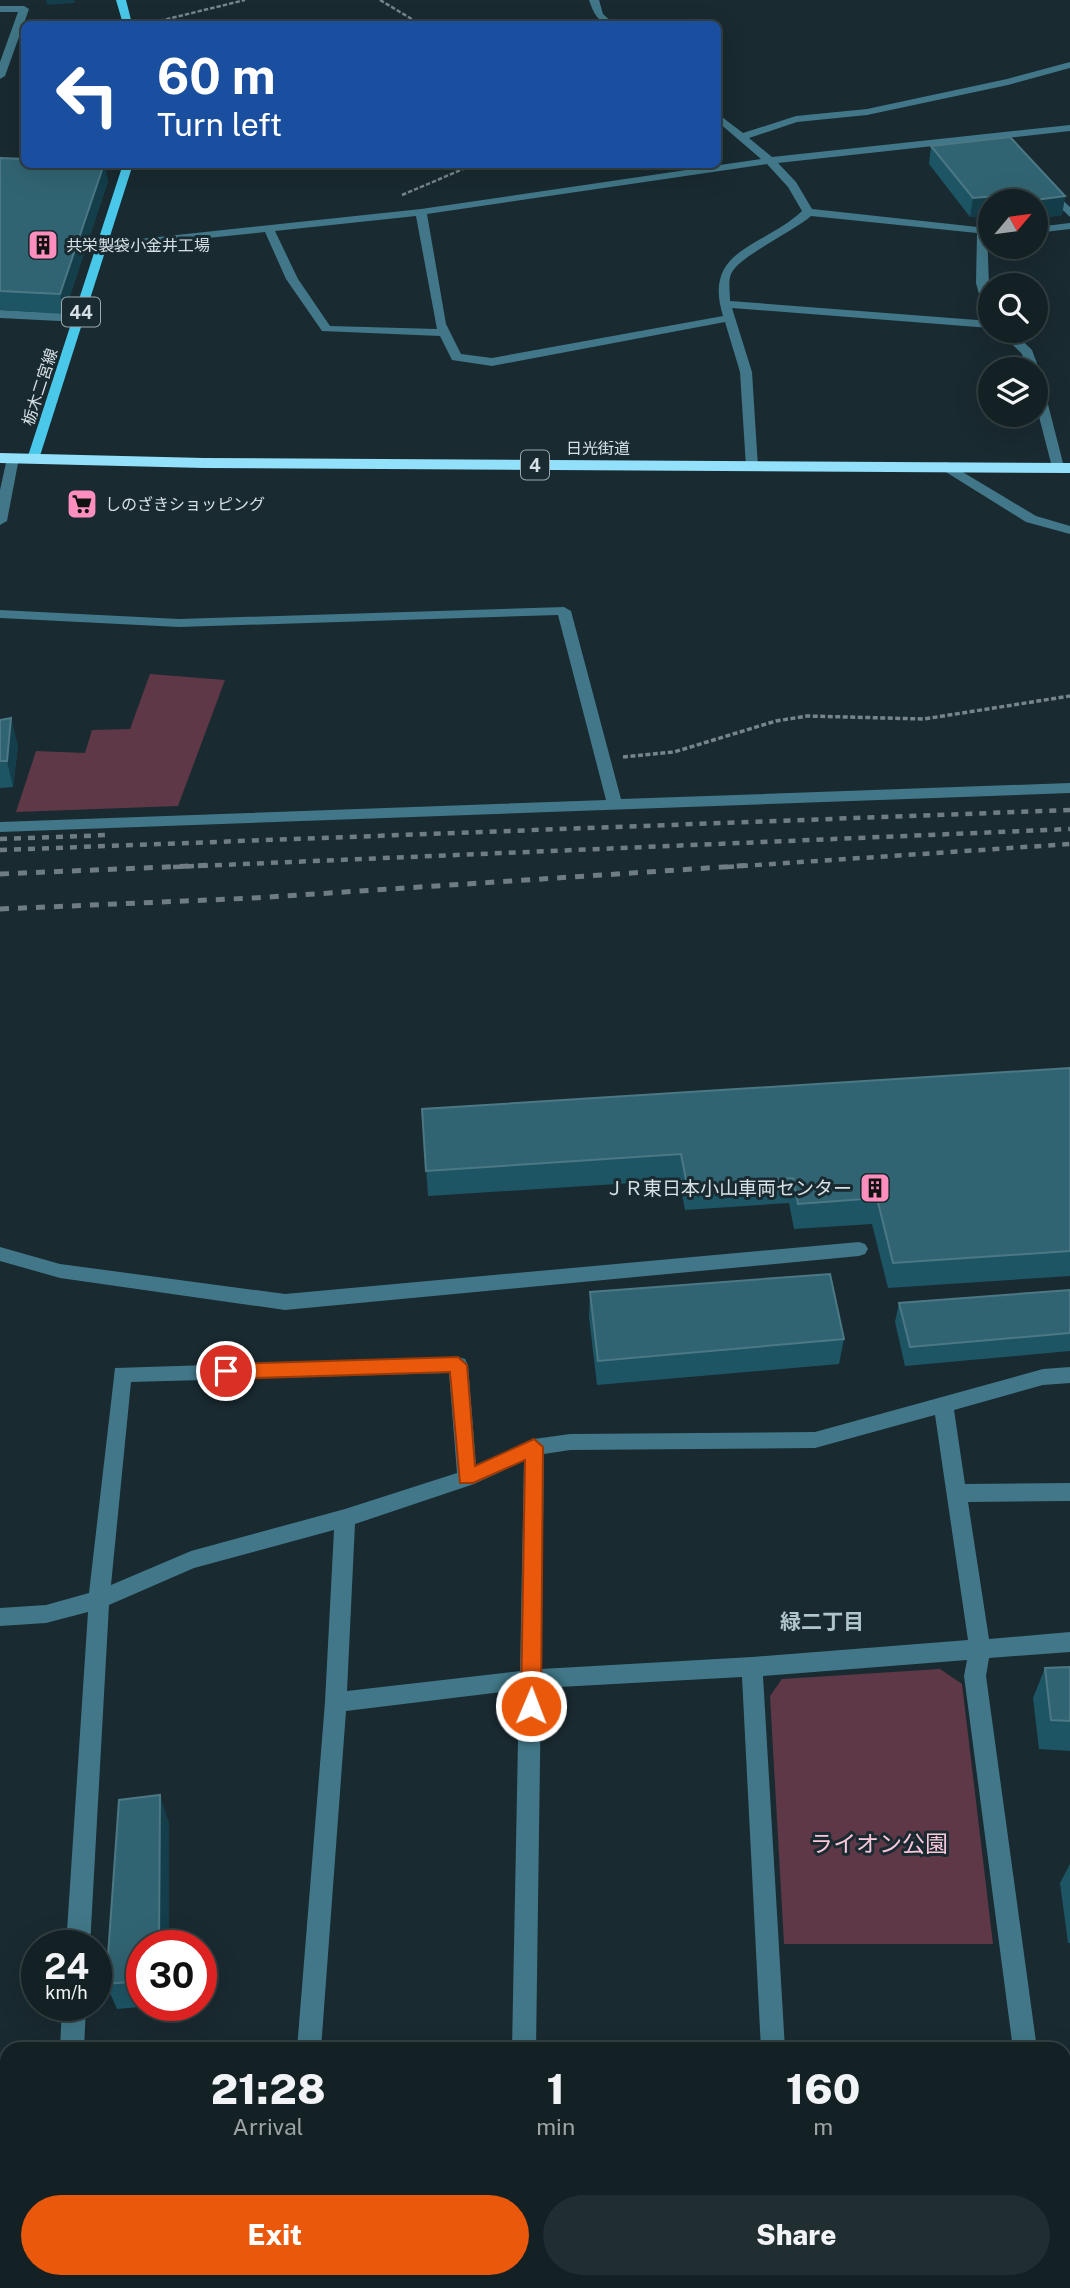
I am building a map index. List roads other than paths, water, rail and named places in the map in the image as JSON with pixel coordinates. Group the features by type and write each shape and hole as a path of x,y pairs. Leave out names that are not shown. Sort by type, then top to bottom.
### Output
{"highway":[{"name":"日光街道","path":"6,458 217,463 1064,467"}],"main road":[{"path":"121,0 127,21"},
{"name":"栃木二宮線","path":"33,458 127,168"}],"street":[{"path":"594,0 599,15 606,21"},
{"path":"0,9 24,9 0,76"},
{"path":"741,136 796,119 867,111 1008,82 1070,65"},
{"path":"721,119 768,161 795,190 808,212"},
{"path":"721,168 1070,128"},
{"path":"996,135 1006,145"},
{"path":"102,246 421,212 720,168"},
{"path":"1042,185 1070,214"},
{"path":"421,212 440,324 456,357 492,362 729,318"},
{"path":"752,467 746,372 725,304 723,282 731,265 793,226 808,212 978,229"},
{"path":"1048,229 1070,226"},
{"path":"269,229 292,279 326,330 444,333"},
{"path":"725,304 817,308 894,319 978,324"},
{"path":"0,314 79,318"},
{"path":"1016,343 1028,357"},
{"path":"1048,418 1064,467"},
{"path":"0,522 6,458"},
{"path":"946,466 1031,519 1070,530"},
{"path":"0,614 179,624 564,611 605,759 615,806"},
{"path":"0,827 1070,788"},
{"path":"0,1254 61,1271 285,1302 859,1250"},
{"path":"79,1930 99,1600 122,1374 458,1365 467,1478"},
{"path":"0,1617 46,1614 99,1600 191,1560 345,1518 467,1478 534,1447 570,1442 815,1440 1043,1377 1070,1375"},
{"path":"943,1404 980,1649 975,1676 1024,2042"},
{"path":"524,2042 534,1447"},
{"path":"958,1493 1070,1492"},
{"path":"310,2042 337,1702 345,1518"},
{"path":"337,1702 532,1679 752,1667 1070,1642"},
{"path":"752,1667 773,2042"},
{"path":"72,2042 73,2021"}],"railway":[{"path":"0,850 1070,810"},
{"path":"173,867 1070,829"},
{"path":"0,839 108,835"},
{"path":"727,867 1070,844"},
{"path":"0,874 215,865"},
{"path":"0,909 254,898 753,865"}],"place":[{"name":"共栄製袋小金井工場","path":"43,245"},
{"name":"しのざきショッピング","path":"82,504"},
{"name":"ＪＲ東日本小山車両センター","path":"875,1188"}],"district":[{"name":"緑二丁目","path":"822,1621"}],"park label":[{"name":"ライオン公園","path":"879,1843"}]}
